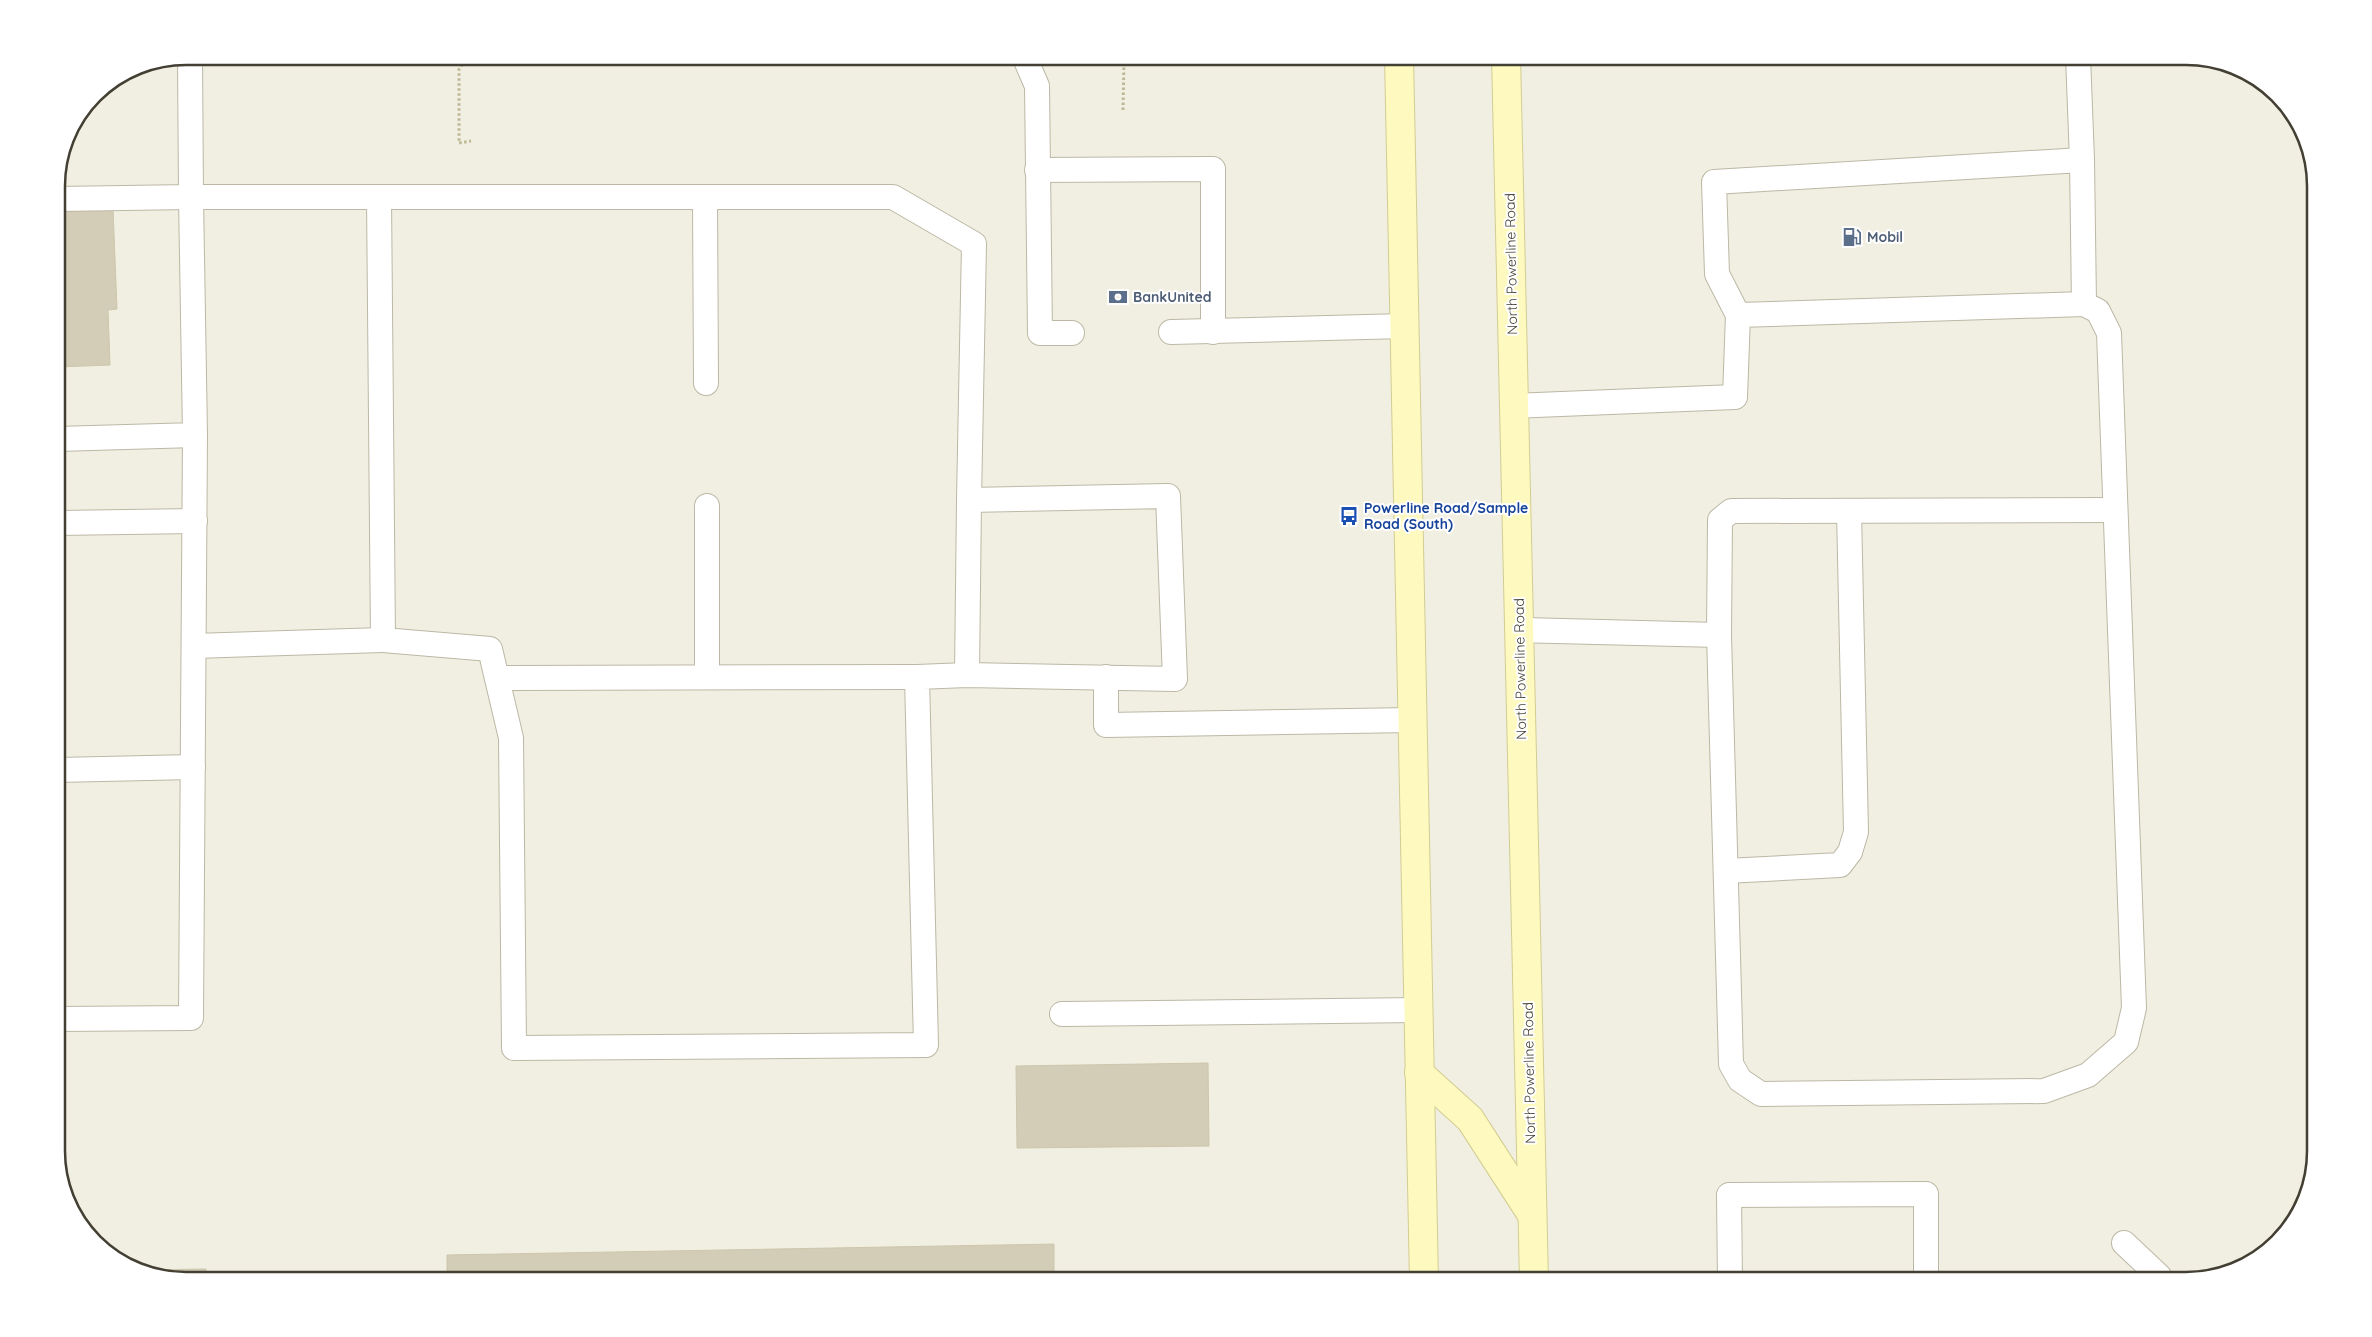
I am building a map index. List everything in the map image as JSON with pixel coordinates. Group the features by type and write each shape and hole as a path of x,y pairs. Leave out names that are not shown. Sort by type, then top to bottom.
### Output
{"main road":[{"path":"1399,65 1424,1272"},
{"name":"North Powerline Road","path":"1506,65 1534,1272"},
{"path":"1420,1073 1470,1118 1532,1215"}],"lane":[{"path":"65,1019 191,1018 196,435 190,65"},
{"path":"1028,65 1037,86 1040,333 1072,333"},
{"path":"2078,65 2084,304"},
{"path":"1514,406 1734,397 1738,315 1717,274 1714,182 2082,160"},
{"path":"1037,170 1213,169 1213,332"},
{"path":"65,199 191,197 893,197 974,244 967,674"},
{"path":"379,197 383,640"},
{"path":"705,197 706,383"},
{"path":"1738,315 2084,304 2098,311 2108,333 2115,510 2134,1008 2126,1042 2088,1075 2044,1091 1762,1094 1740,1080 1731,1064 1719,635 1720,520 1731,511 2115,510"},
{"path":"1171,332 1404,326"},
{"path":"65,439 196,435"},
{"path":"497,678 917,677 967,674 1174,679 1168,496 969,500"},
{"path":"707,506 707,677"},
{"path":"1726,871 1840,865 1850,852 1856,832 1848,511"},
{"path":"65,523 195,521"},
{"path":"1519,630 1719,635"},
{"path":"194,646 383,640 490,649 511,738 514,1048 926,1045 917,677"},
{"path":"1106,677 1106,725 1412,720"},
{"path":"65,770 193,767"},
{"path":"1062,1014 1418,1010"},
{"path":"1730,1272 1729,1195 1926,1194 1926,1272"},
{"path":"2124,1243 2155,1272"}],"path":[{"path":"462,65 459,69 459,143 471,141"},
{"path":"1123,110 1124,65"}],"building":[{"path":"113,209 117,309 108,310 110,365 65,367 65,211"},
{"path":"1208,1063 1209,1146 1017,1148 1016,1066"},
{"path":"1054,1244 1054,1272 447,1272 447,1255"},
{"path":"206,1269 206,1272 186,1272 163,1270"}],"place":[{"name":"Mobil","path":"1852,237"},
{"name":"BankUnited","path":"1118,297"},
{"name":"Powerline Road/Sample Road (South)","path":"1349,516"}]}
